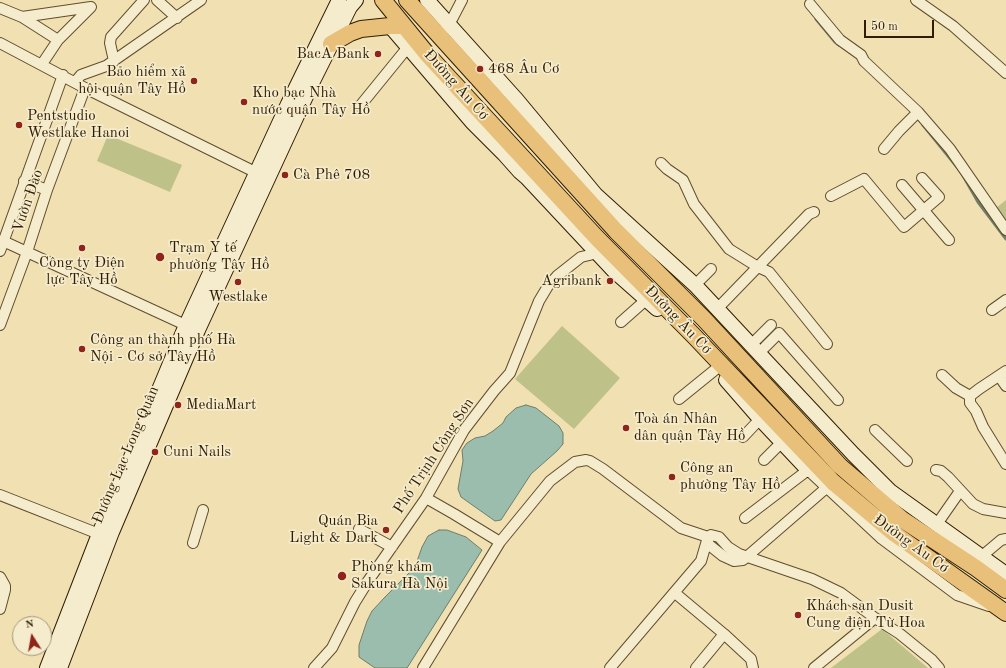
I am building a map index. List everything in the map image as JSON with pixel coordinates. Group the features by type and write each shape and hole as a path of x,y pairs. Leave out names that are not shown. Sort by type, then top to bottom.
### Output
{"main road":[{"name":"Đường Lạc Long Quân","path":"60,668 192,327 255,172 339,0"},
{"name":"Đường Lạc Long Quân","path":"47,668 99,534 192,327 331,44 350,7 356,0"},
{"name":"Đường Âu Cơ","path":"383,0 408,47 472,122 520,172 689,330 830,485 895,534 1004,611"},
{"name":"Đường Âu Cơ","path":"407,0 444,30 517,100 596,195 695,285 849,451 890,491 1006,574"},
{"name":"Đường Âu Cơ","path":"427,0 444,30 610,225 704,319 840,466 903,520 976,568 1006,590"},
{"path":"331,44 350,33 361,29 397,26"},
{"name":"Đường Âu Cơ","path":"397,26 476,108 598,245 614,271 647,299 716,369 808,470"},
{"path":"598,245 610,225"}],"street":[{"path":"114,61 110,43 111,37 144,0"},
{"path":"157,0 177,18"},
{"path":"75,82 82,75 106,66 114,61 201,0"},
{"path":"444,30 462,0"},
{"path":"916,0 953,26 1006,73"},
{"path":"810,4 840,40 861,55 869,65 918,112 950,149 1006,230"},
{"path":"22,17 91,7 58,40 42,64"},
{"path":"0,8 22,17 58,40"},
{"path":"0,43 85,88 255,172"},
{"path":"360,106 408,47"},
{"name":"Vườn Đào","path":"2,246 63,75"},
{"name":"Vườn Đào","path":"0,325 27,252 47,190 85,88"},
{"path":"884,148 918,112"},
{"path":"661,163 683,180 694,204 729,249 758,268 769,272 827,344"},
{"path":"831,196 864,179 904,227 939,198 922,178"},
{"path":"24,182 47,190"},
{"path":"902,185 949,240"},
{"path":"717,309 809,214 814,212"},
{"name":"Phố Trịnh Công Sơn","path":"314,668 332,648 355,602 426,498 464,430 510,373 539,301 548,286 557,276 598,245"},
{"path":"2,246 27,252 192,327"},
{"path":"695,285 711,269"},
{"path":"621,322 647,299"},
{"path":"992,310 1006,300"},
{"path":"754,350 771,325"},
{"path":"754,350 779,333 838,400"},
{"path":"679,399 716,369"},
{"path":"942,374 956,388 970,396"},
{"path":"970,396 1003,374 1006,386"},
{"path":"970,396 970,403 1006,464"},
{"path":"743,437 760,419"},
{"path":"875,430 907,461"},
{"path":"764,460 782,442"},
{"path":"423,668 500,542 550,481 575,462 586,460 590,461 682,528 708,537"},
{"path":"745,518 808,470"},
{"name":"Đường Âu Cơ","path":"808,470 830,485"},
{"path":"936,470 941,471 973,504 983,509 1006,513"},
{"path":"708,537 708,544 710,547 728,559 738,562 743,560 830,485"},
{"path":"936,524 960,491"},
{"path":"0,495 99,534"},
{"path":"426,498 500,542"},
{"path":"193,543 203,510"},
{"path":"359,529 392,547"},
{"path":"610,668 701,561 708,537"},
{"path":"982,556 1001,540 1006,539"},
{"path":"747,556 812,579 841,593 900,634 940,668"},
{"path":"0,577 5,590 0,609"},
{"path":"675,593 751,659 753,668"},
{"path":"814,668 875,618"},
{"path":"696,668 724,634"}],"green space":[{"path":"108,135 182,165 170,192 97,161"},
{"path":"1006,200 1006,221 996,208"},
{"path":"562,326 620,378 574,429 515,379"},
{"path":"882,629 928,668 831,668"}],"shaded area":[{"path":"526,405 536,408 559,426 563,433 563,444 531,474 501,520 495,521 461,497 458,489 463,461 462,450 467,443 475,438 485,436 493,431 503,423 506,417 516,408"},
{"path":"439,530 447,530 466,537 482,550 407,668 375,668 359,657 359,645 367,621 372,611 415,567 422,547 428,536"}],"waterway":[{"path":"816,19 839,45"},
{"path":"923,125 961,172 978,202 1006,239"}],"place":[{"name":"BacA Bank","path":"378,54"},
{"name":"468 Âu Cơ","path":"480,69"},
{"name":"Bảo hiểm xã hội quận Tây Hồ","path":"194,81"},
{"name":"Kho bạc Nhà nước quận Tây Hồ","path":"244,102"},
{"name":"Pentstudio Westlake Hanoi","path":"19,125"},
{"name":"Cà Phê 708","path":"285,175"},
{"name":"Công ty Điện lực Tây Hồ","path":"82,248"},
{"name":"Trạm Y tế phường Tây Hồ","path":"160,257"},
{"name":"Agribank","path":"610,281"},
{"name":"Westlake","path":"238,282"},
{"name":"Công an thành phố Hà Nội - Cơ sở Tây Hồ","path":"82,349"},
{"name":"MediaMart","path":"178,405"},
{"name":"Toà án Nhân dân quận Tây Hồ","path":"626,428"},
{"name":"Cuni Nails","path":"155,452"},
{"name":"Công an phường Tây Hồ","path":"672,477"},
{"name":"Quán Bia Light & Dark","path":"386,530"},
{"name":"Phòng khám Sakura Hà Nội","path":"342,576"},
{"name":"Khách sạn Dusit Cung điện Từ Hoa","path":"798,615"}]}
